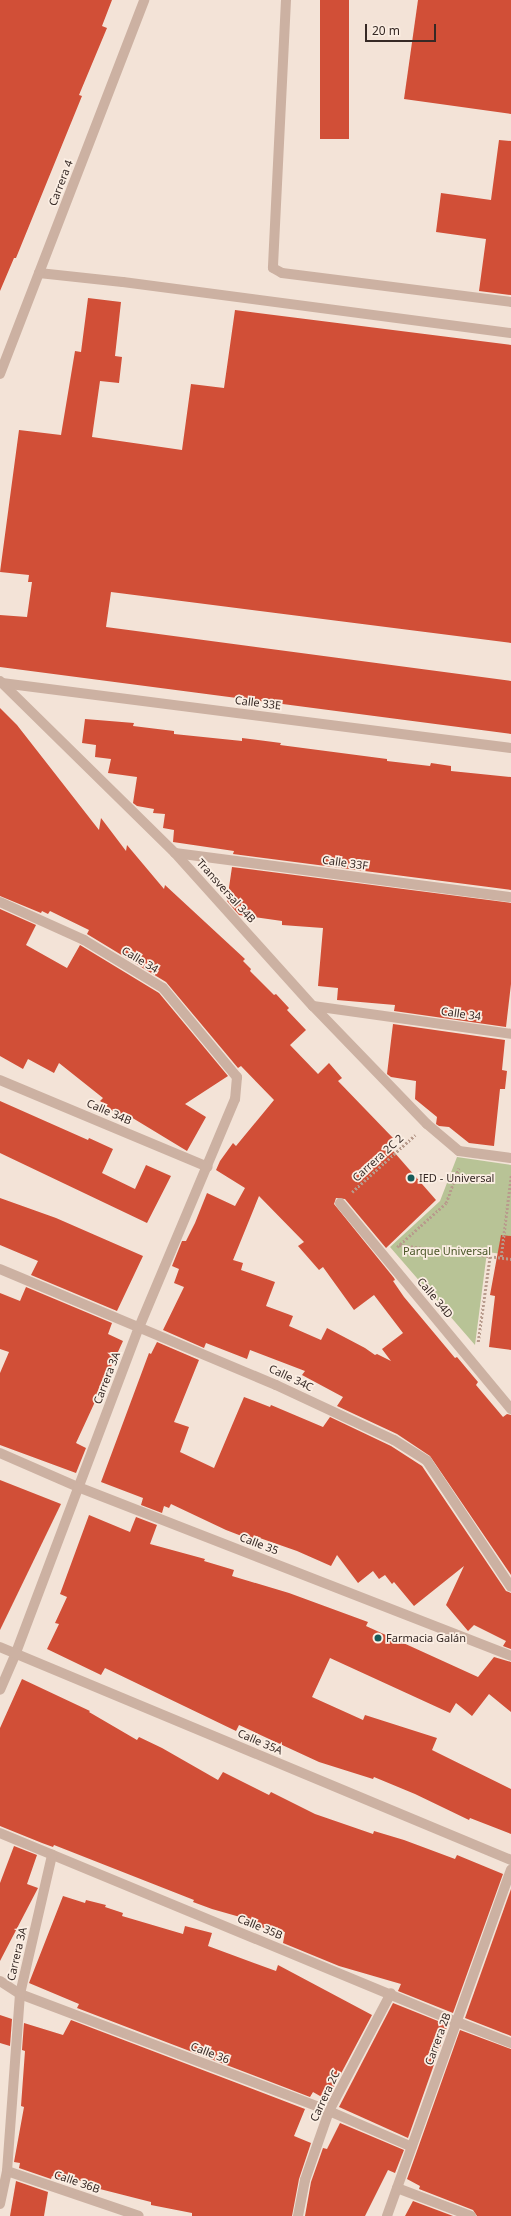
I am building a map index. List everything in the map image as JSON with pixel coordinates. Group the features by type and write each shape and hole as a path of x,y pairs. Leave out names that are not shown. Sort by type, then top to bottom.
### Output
{"street":[{"name":"Carrera 4","path":"0,374 144,0"},
{"path":"286,0 273,268 282,273 511,302"},
{"path":"39,273 123,282 511,333"},
{"name":"Calle 33E","path":"1,682 511,748"},
{"name":"Transversal 34B","path":"1,682 175,853 313,1006 427,1124"},
{"name":"Calle 33F","path":"175,853 511,897"},
{"name":"Calle 34","path":"0,902 84,940 163,988 237,1077"},
{"name":"Calle 34","path":"313,1006 511,1034"},
{"name":"Carrera 3A","path":"0,1690 16,1653 140,1327 208,1167 235,1099 237,1077"},
{"name":"Calle 34B","path":"0,1080 208,1167"},
{"path":"427,1124 459,1150 511,1158"},
{"name":"Calle 34D","path":"340,1203 511,1409"},
{"name":"Calle 34C","path":"0,1269 276,1384 394,1440 427,1461 511,1587"},
{"name":"Calle 35","path":"0,1453 78,1487 511,1656"},
{"name":"Calle 35A","path":"0,1647 511,1860"},
{"name":"Calle 35B","path":"0,1833 511,2043"},
{"name":"Carrera 3A","path":"0,2204 6,2171 20,1994 52,1854"},
{"name":"Carrera 2B","path":"388,2216 511,1870"},
{"name":"Calle 36","path":"0,1981 20,1994 329,2111 412,2147"},
{"name":"Carrera 2C","path":"298,2216 305,2180 329,2111 391,1993"},
{"name":"Calle 36B","path":"6,2171 139,2216"},
{"path":"398,2188 470,2216"}],"path":[{"name":"Carrera 2C 2","path":"340,1203 427,1124"},
{"path":"385,1258 446,1203 465,1151"},
{"path":"501,1257 511,1175"},
{"path":"440,1201 446,1203"},
{"path":"399,1245 511,1259"},
{"path":"475,1366 490,1256"}],"green space":[{"name":"Parque Universal","path":"457,1157 511,1165 511,1255 487,1252 475,1345 390,1247 440,1201"}],"building":[{"path":"0,0 112,0 102,26 107,28 79,95 82,96 16,258 14,258 0,291"},
{"path":"320,0 349,0 349,139 320,139"},
{"path":"418,0 511,0 511,114 404,99"},
{"path":"499,140 511,141 511,295 479,291 486,239 436,232 441,193 491,200"},
{"path":"88,298 121,302 115,356 122,357 119,383 100,381 92,437 182,450 191,384 224,388 235,310 511,345 511,643 111,592 106,627 511,681 511,734 0,667 0,615 27,617 32,582 28,582 29,575 0,572 19,430 61,435 75,351 81,352"},
{"path":"0,708 17,725 99,830 101,818 126,851 127,845 164,889 165,885 245,959 243,961 251,969 250,971 274,995 276,994 289,1008 287,1010 306,1030 290,1045 318,1074 329,1063 342,1078 338,1081 393,1138 387,1144 436,1200 386,1248 345,1199 336,1198 334,1204 394,1278 395,1280 393,1281 404,1297 455,1358 457,1357 478,1382 476,1385 503,1417 507,1414 511,1415 511,1575 430,1456 397,1434 337,1406 343,1397 302,1375 305,1371 250,1350 247,1359 206,1343 204,1348 163,1330 184,1287 174,1283 179,1269 172,1266 182,1241 186,1241 195,1223 207,1193 235,1206 245,1188 216,1170 220,1161 233,1143 236,1146 274,1100 241,1066 238,1068 166,982 87,934 89,930 50,911 48,914 42,911 41,913 0,896","holes":["259,1196 304,1242 298,1246 319,1270 323,1267 354,1310 374,1295 403,1333 382,1349 391,1361 377,1354 375,1355 327,1328 321,1340 289,1326 293,1316 266,1306 275,1282 241,1270 243,1263 233,1260"]},
{"path":"85,719 134,723 133,726 174,731 174,734 242,741 242,738 281,743 280,745 387,759 387,761 430,766 431,763 451,766 451,771 511,777 511,890 233,854 234,851 173,842 174,830 163,828 165,814 153,813 154,809 137,806 133,803 137,777 108,773 111,759 95,757 96,745 82,743"},
{"path":"232,867 511,903 511,984 506,1027 394,1011 395,1005 337,1000 338,988 318,986 323,928 282,925 282,921 239,915 227,901"},
{"path":"0,909 36,925 26,945 67,968 80,945 159,993 228,1076 185,1104 206,1117 187,1151 126,1114 122,1118 100,1101 103,1098 59,1063 54,1073 28,1059 23,1069 0,1056"},
{"path":"393,1024 505,1040 502,1070 507,1071 505,1089 500,1089 494,1146 469,1143 449,1127 439,1126 436,1124 437,1117 415,1099 416,1081 391,1077 387,1074"},
{"path":"0,1101 88,1140 89,1138 113,1149 102,1173 135,1189 146,1165 171,1176 147,1223 0,1153"},
{"path":"0,1198 56,1218 143,1256 117,1311 31,1275 38,1261 0,1245"},
{"path":"501,1235 511,1236 511,1350 489,1347 495,1296 490,1295"},
{"path":"26,1287 112,1323 108,1334 123,1341 76,1443 86,1448 76,1473 0,1445 0,1373 9,1352 0,1349 0,1293 20,1301"},
{"path":"157,1342 199,1360 174,1422 189,1427 180,1452 214,1468 244,1397 270,1407 271,1405 323,1427 330,1417 391,1446 422,1466 506,1591 511,1593 511,1649 503,1646 506,1641 474,1625 468,1631 446,1605 464,1566 414,1606 394,1582 392,1584 385,1575 379,1579 373,1571 358,1583 337,1555 331,1566 297,1551 254,1536 252,1540 226,1530 171,1504 169,1508 164,1506 162,1513 141,1505 143,1498 101,1482 149,1353 151,1354"},
{"path":"0,1480 61,1504 0,1630"},
{"path":"89,1515 130,1532 136,1517 157,1525 150,1544 205,1559 204,1561 234,1570 232,1576 289,1593 368,1622 366,1626 478,1677 494,1657 511,1662 511,1712 489,1694 472,1716 456,1703 450,1713 330,1658 312,1697 363,1720 365,1715 437,1738 432,1750 511,1789 511,1834 470,1818 469,1820 415,1794 374,1777 373,1779 319,1762 239,1725 236,1731 105,1668 101,1675 47,1649 59,1624 55,1623 67,1597 60,1594"},
{"path":"22,1679 90,1711 89,1712 137,1740 139,1737 162,1748 218,1780 223,1772 269,1795 271,1792 315,1814 373,1834 374,1831 404,1840 455,1859 457,1855 503,1874 453,2013 398,1991 401,1984 339,1966 283,1943 285,1932 264,1928 240,1917 193,1902 194,1900 54,1845 53,1847 0,1826 0,1728"},
{"path":"14,1846 37,1855 27,1884 38,1888 0,1961 0,1883"},
{"path":"511,1889 511,2036 465,2018"},
{"path":"63,1896 85,1903 86,1900 106,1905 105,1907 123,1913 122,1916 183,1934 185,1926 212,1933 208,1946 276,1971 278,1965 372,2015 327,2100 313,2092 310,2097 77,2008 79,2004 29,1983"},
{"path":"393,2003 448,2025 408,2138 339,2107"},
{"path":"0,2015 12,2019 10,2046 0,2043"},
{"path":"71,2020 305,2109 294,2136 311,2143 299,2179 292,2216 192,2216 192,2213 151,2205 151,2202 88,2186 89,2182 52,2176 51,2179 19,2168 20,2163 14,2162 24,2107 21,2106 25,2051 22,2050 24,2023 63,2035"},
{"path":"460,2030 511,2049 511,2216 477,2216 473,2210 419,2189 420,2186 407,2179"},
{"path":"340,2123 404,2150 395,2173 388,2170 365,2216 305,2216 311,2182 323,2148 327,2149"},
{"path":"16,2181 48,2192 44,2216 10,2216"},
{"path":"413,2201 453,2216 405,2216"}],"place":[{"name":"IED - Universal","path":"411,1178"},
{"name":"Farmacia Galán","path":"378,1638"}]}
